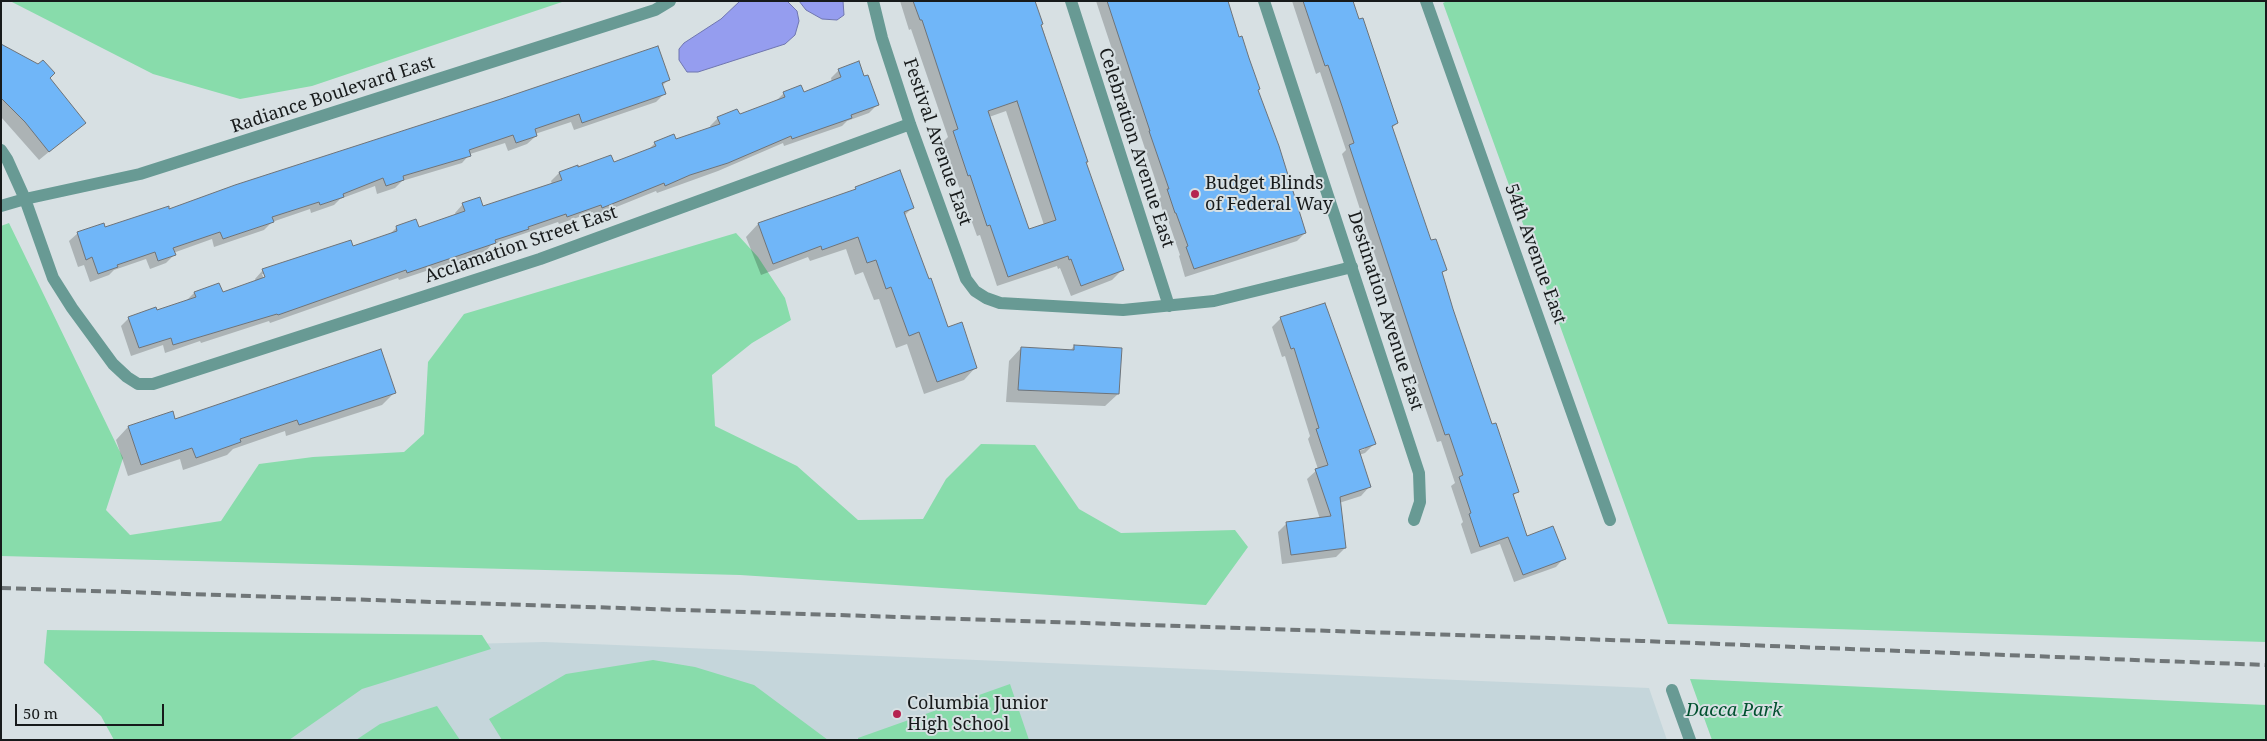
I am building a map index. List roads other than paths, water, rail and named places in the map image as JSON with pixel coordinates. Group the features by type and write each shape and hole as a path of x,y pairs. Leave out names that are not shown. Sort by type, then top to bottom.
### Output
{"street":[{"name":"Radiance Boulevard East","path":"1,206 24,198 140,174 655,10 670,1"},
{"name":"Festival Avenue East","path":"873,1 882,38 910,124 966,279 975,291 1000,303 1123,310 1169,306"},
{"name":"Celebration Avenue East","path":"1071,1 1169,306"},
{"name":"Destination Avenue East","path":"1264,1 1420,473 1420,502 1414,520"},
{"name":"54th Avenue East","path":"1426,1 1610,520"},
{"name":"Acclamation Street East","path":"24,198 53,278 113,364 138,384 153,384 540,259 910,124"},
{"path":"1,150 7,159 24,198"},
{"path":"1169,306 1214,301 1352,267"},
{"path":"1672,690 1690,740"}],"water":[{"path":"740,1 787,1 797,11 799,21 795,35 785,44 698,72 687,72 679,60 679,49 684,43 721,19"},
{"path":"799,1 843,1 844,15 837,20 822,19 806,10"}],"railway":[{"path":"1,588 1642,641 2266,665"}],"place":[{"name":"Budget Blinds of Federal Way","path":"1195,194"},
{"name":"Columbia Junior High School","path":"897,714"}],"park label":[{"name":"Dacca Park","path":"1734,711"}]}
